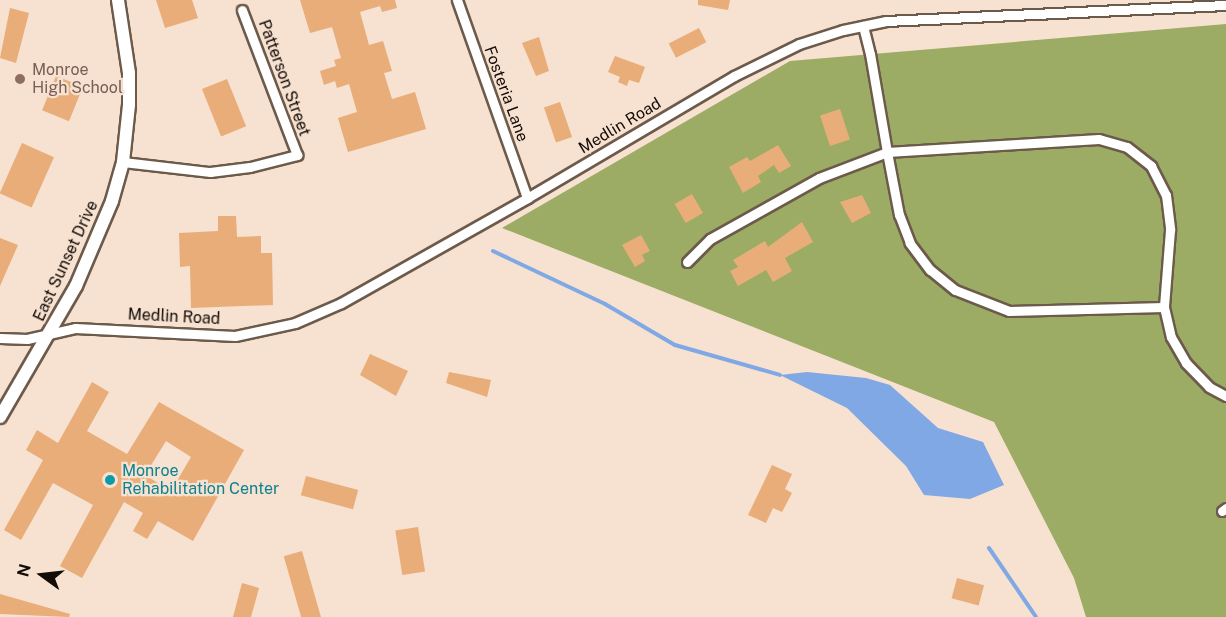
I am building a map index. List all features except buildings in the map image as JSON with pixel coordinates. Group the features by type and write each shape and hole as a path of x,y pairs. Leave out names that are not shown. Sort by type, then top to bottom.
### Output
{"street":[{"name":"East Sunset Drive","path":"0,417 51,333 101,232 123,162 129,73 118,0"},
{"name":"Fosteria Lane","path":"457,0 527,198"},
{"name":"Medlin Road","path":"0,338 75,328 235,336 295,323 341,303 527,198 734,76 800,44 863,26 886,21 1226,4"},
{"name":"Patterson Street","path":"123,162 210,172 250,167 297,155 242,10"},
{"path":"863,26 899,215 910,243 930,270 955,291 1009,311 1164,307"},
{"path":"687,262 710,239 819,178 887,152 1099,139 1127,147 1151,166 1166,195 1170,230 1164,307 1171,337 1186,363 1209,387 1226,396"}],"green space":[{"path":"1226,24 1226,617 1086,617 1074,578 994,422 502,228 790,61"}],"water":[{"path":"807,372 866,378 890,385 938,428 983,442 1004,485 970,499 924,495 906,466 847,408 780,375"}],"waterway":[{"path":"493,251 605,304 675,345 780,375"},
{"path":"989,548 1036,617"}],"place":[{"name":"Monroe High School","path":"20,79"},
{"name":"Monroe Rehabilitation Center","path":"110,480"}]}
